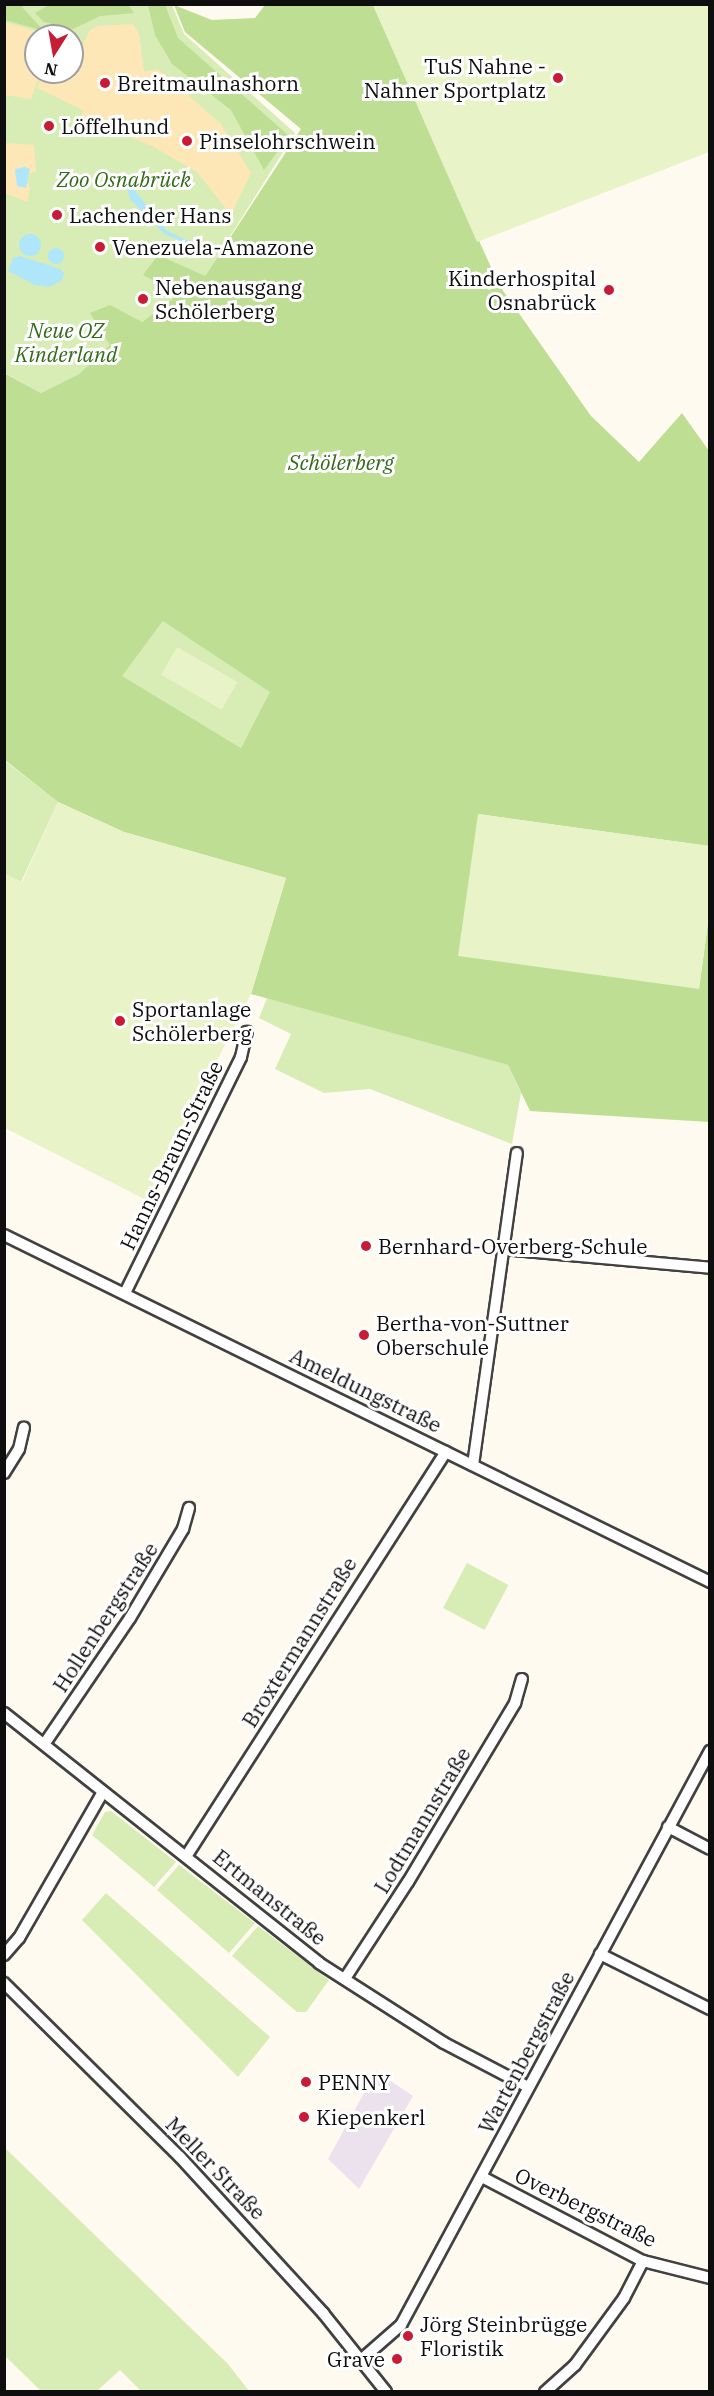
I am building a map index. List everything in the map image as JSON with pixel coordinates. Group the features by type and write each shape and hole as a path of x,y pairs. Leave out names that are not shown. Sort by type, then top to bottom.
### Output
{"street":[{"name":"Hanns-Braun-Straße","path":"125,1293 241,1057 247,1032"},
{"path":"473,1465 518,1153"},
{"name":"Ameldungstraße","path":"4,1235 710,1582"},
{"path":"503,1249 710,1268"},
{"path":"4,1473 19,1449 24,1428"},
{"name":"Broxtermannstraße","path":"187,1855 446,1452"},
{"name":"Hollenbergstraße","path":"45,1743 130,1618 183,1529 189,1508"},
{"name":"Lodtmannstraße","path":"346,1977 509,1713 522,1679"},
{"name":"Ertmanstraße","path":"4,1713 187,1855 319,1963 346,1977 444,2043 528,2086"},
{"name":"Wartenbergstraße","path":"362,2359 401,2325 668,1827 708,1759"},
{"path":"4,1955 19,1938 103,1792"},
{"path":"668,1827 710,1849"},
{"path":"600,1954 710,2008"},
{"name":"Meller Straße","path":"4,1983 176,2153 362,2359 386,2391"},
{"name":"Overbergstraße","path":"482,2177 643,2261 710,2278"},
{"path":"545,2391 575,2365 624,2298 643,2261"}],"shaded area":[{"path":"376,2071 413,2096 359,2189 328,2159"}],"green space":[{"path":"128,4 134,13 100,16 83,24 52,24 44,22 35,13 49,5"},
{"path":"4,5 25,5 22,7 38,24 24,25 5,20"},
{"name":"Zoo Osnabrück","path":"5,5 172,5 184,34 295,133 205,276 110,345 79,374 41,393 5,373"},
{"path":"148,5 165,5 178,38 289,136 264,170 231,110 172,64 155,35"},
{"name":"Schölerberg","path":"174,5 212,20 255,18 265,5 373,5 499,285 591,416 639,462 682,413 709,451 709,846 478,814 699,989 709,915 709,1122 530,1111 508,1065 251,994 286,878 124,832 58,802 5,760 4,373 41,393 79,374 110,345 90,313 110,305 142,322 179,294 143,275 158,255 205,276 301,129 185,32","holes":["163,621 270,692 241,748 122,676"]},
{"name":"TuS Nahne - Nahner Sportplatz","path":"373,5 709,5 709,152 477,242"},
{"path":"164,620 271,692 241,748 121,676"},
{"path":"177,647 238,682 222,710 161,675"},
{"path":"4,760 58,802 21,882 5,874"},
{"name":"Sportanlage Schölerberg","path":"58,802 124,832 286,878 251,994 146,1200 5,1128 5,874 22,882"},
{"path":"478,814 709,846 709,915 699,989 458,956"},
{"path":"267,998 508,1065 521,1093 512,1144 370,1089 324,1093 275,1069 291,1034 259,1018"},
{"path":"467,1563 508,1585 485,1630 443,1608"},
{"path":"111,1811 176,1862 154,1887 92,1835 105,1812"},
{"path":"179,1865 255,1923 229,1953 157,1890"},
{"path":"106,1893 270,2037 238,2077 82,1920"},
{"path":"258,1926 329,1980 306,2012 297,2012 232,1956"},
{"path":"4,2147 228,2364 249,2391 141,2391 120,2370 97,2391 41,2391 5,2356"}],"sand":[{"path":"5,22 24,28 24,84 37,84 31,99 5,95"},
{"path":"133,24 139,34 144,72 158,69 221,124 251,173 231,215 197,172 152,146 81,117 83,110 37,88 39,84 84,84 84,42 90,30 98,26"},
{"path":"4,143 34,145 36,172 30,173 27,180 30,189 27,202 5,193"}],"water":[{"path":"24,167 30,169 26,188 17,186 15,169"},
{"path":"127,187 133,188 166,230 192,243 208,243 207,250 196,254 184,242 164,234 130,199"},
{"path":"30,234 38,237 41,245 38,253 30,256 22,253 19,245 22,237"},
{"path":"53,248 59,248 64,256 62,262 53,264 48,259 48,253"},
{"path":"20,256 60,269 64,273 62,280 50,287 35,285 8,271 13,258"}],"place":[{"name":"TuS Nahne - Nahner Sportplatz","path":"558,78"},
{"name":"Breitmaulnashorn","path":"105,83"},
{"name":"Löffelhund","path":"49,126"},
{"name":"Pinselohrschwein","path":"187,141"},
{"name":"Lachender Hans","path":"57,215"},
{"name":"Venezuela-Amazone","path":"100,247"},
{"name":"Kinderhospital Osnabrück","path":"609,290"},
{"name":"Nebenausgang Schölerberg","path":"143,299"},
{"name":"Sportanlage Schölerberg","path":"120,1021"},
{"name":"Bernhard-Overberg-Schule","path":"366,1246"},
{"name":"Bertha-von-Suttner Oberschule","path":"364,1335"},
{"name":"PENNY","path":"306,2082"},
{"name":"Kiepenkerl","path":"304,2117"},
{"name":"Jörg Steinbrügge Floristik","path":"408,2336"},
{"name":"Grave","path":"397,2359"}],"park label":[{"name":"Neue OZ Kinderland","path":"66,342"}]}
